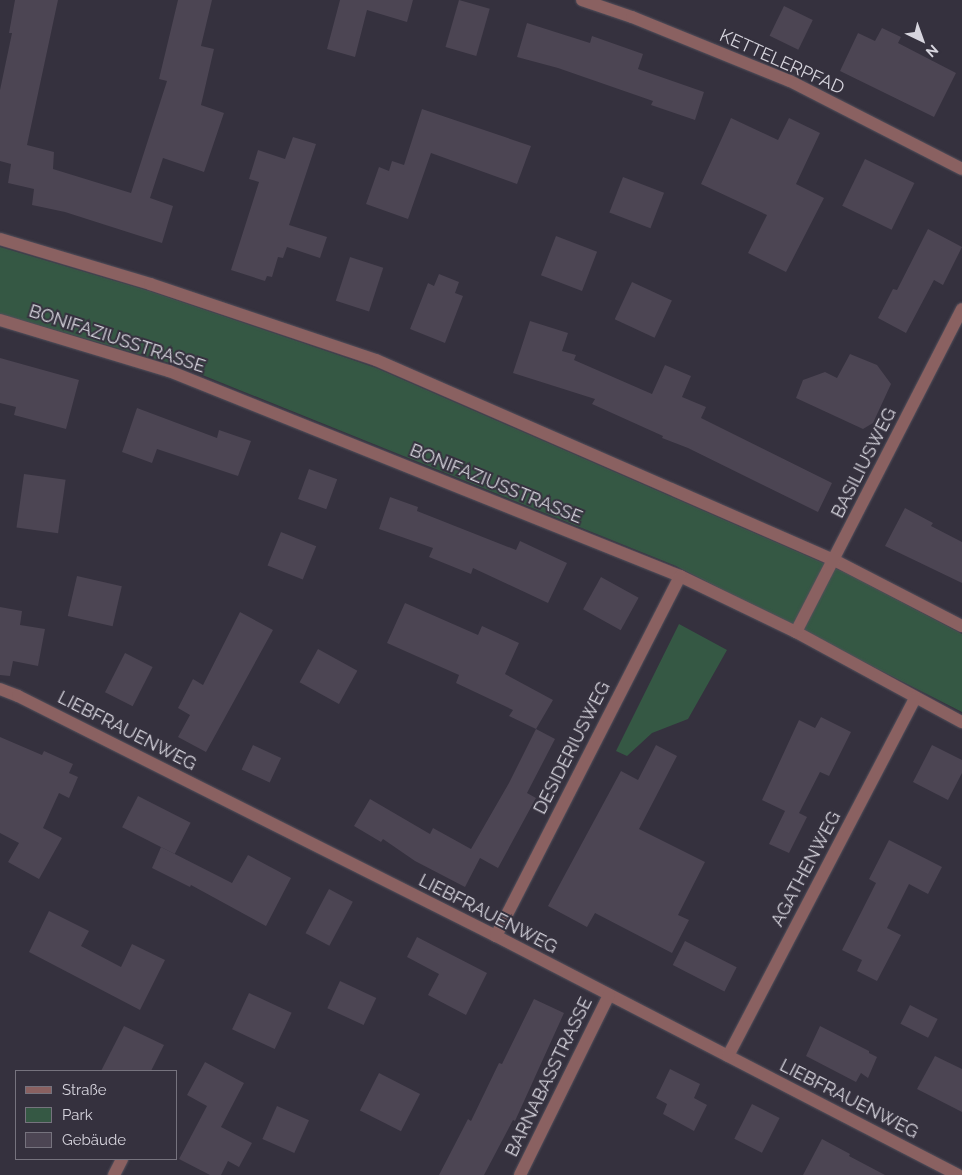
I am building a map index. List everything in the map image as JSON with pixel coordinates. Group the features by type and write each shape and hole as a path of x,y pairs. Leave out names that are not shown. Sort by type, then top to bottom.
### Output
{"street":[{"name":"KETTELERPFAD","path":"582,0 632,17 790,81 962,169"},
{"path":"0,239 150,284 376,360 834,560 962,626"},
{"name":"BASILIUSWEG","path":"796,632 962,309"},
{"name":"BONIFAZIUSSTRASSE","path":"0,320 168,371 680,576 796,632 962,722"},
{"name":"DESIDERIUSWEG","path":"496,936 680,576"},
{"name":"LIEBFRAUENWEG","path":"0,689 24,699 496,936 958,1175"},
{"name":"AGATHENWEG","path":"728,1056 915,698"},
{"name":"BARNABASSTRASSE","path":"520,1175 609,995"},
{"path":"114,1175 122,1160"}],"green space":[{"path":"0,247 149,291 376,368 846,573 962,634 962,712 676,566 180,366 0,314"},
{"path":"679,624 727,650 688,719 652,733 627,756 616,751"}],"building":[{"path":"15,0 58,0 27,145 54,152 53,169 131,193 167,81 159,79 178,0 212,0 201,46 214,49 201,105 224,113 204,172 163,158 150,198 173,206 162,243 65,212 32,205 34,189 8,183 11,164 0,161 0,90 12,33 9,33"},
{"path":"340,0 413,0 407,22 367,10 355,57 327,49"},
{"path":"459,0 490,9 476,56 445,47"},
{"path":"784,6 813,20 798,50 770,36"},
{"path":"527,23 590,43 592,36 643,54 638,69 704,92 695,120 651,105 653,101 558,68 517,57"},
{"path":"882,28 901,37 898,43 956,73 934,117 840,71 858,33 875,41"},
{"path":"422,109 531,146 517,184 431,153 408,219 366,204 379,167 389,171 392,161 404,165"},
{"path":"731,118 778,140 789,118 820,133 796,184 824,198 786,272 748,253 767,215 701,184"},
{"path":"293,137 316,144 289,225 327,237 320,258 287,247 283,258 278,257 272,277 267,276 265,281 231,270 259,182 249,179 258,150 285,159"},
{"path":"865,159 914,183 892,230 842,206"},
{"path":"623,177 664,193 650,228 609,212"},
{"path":"928,229 962,247 943,285 934,280 906,333 878,318 893,289 897,290"},
{"path":"556,236 597,252 582,291 541,275"},
{"path":"350,257 383,268 369,312 336,301"},
{"path":"439,274 459,282 455,293 463,296 445,343 410,329 428,283 434,286"},
{"path":"632,282 672,301 655,338 615,319"},
{"path":"530,321 568,333 562,351 576,355 574,360 652,394 665,365 691,376 682,397 706,407 701,418 832,483 818,512 688,448 662,438 663,436 592,404 595,399 513,373"},
{"path":"850,354 877,365 891,384 873,423 863,429 796,398 803,380 825,372 837,378"},
{"path":"0,358 79,380 66,429 14,415 16,407 0,403"},
{"path":"137,408 217,438 219,430 251,441 238,476 157,449 152,463 122,452"},
{"path":"309,469 337,479 326,509 298,499"},
{"path":"24,474 66,480 58,533 16,527"},
{"path":"390,497 418,507 417,511 516,550 520,541 567,563 548,603 473,568 471,574 429,557 433,548 379,529"},
{"path":"905,508 933,523 931,526 962,542 962,583 885,546"},
{"path":"281,532 316,546 303,580 268,565"},
{"path":"77,576 122,586 113,626 68,616"},
{"path":"601,577 639,598 621,630 583,609"},
{"path":"405,603 478,635 482,626 519,643 505,674 553,700 536,729 509,716 513,710 456,683 459,675 387,643"},
{"path":"0,607 22,611 20,625 45,629 38,666 13,661 10,676 0,675"},
{"path":"240,612 273,630 206,752 178,737 190,715 178,708 193,679 203,685"},
{"path":"318,649 357,671 339,704 300,682"},
{"path":"125,653 153,667 133,706 105,692"},
{"path":"821,717 851,732 829,776 820,772 799,813 807,817 789,853 769,844 785,811 762,800 799,720 815,728"},
{"path":"536,729 555,739 527,793 536,798 498,868 480,858 465,887 415,861 383,839 381,842 354,826 370,799 430,834 433,828 471,849 509,783"},
{"path":"0,737 42,755 44,751 73,764 69,773 78,777 69,798 59,793 43,828 62,838 39,879 8,862 19,843 0,833"},
{"path":"253,745 281,758 270,783 242,769"},
{"path":"656,745 677,756 639,829 705,862 678,915 689,920 672,953 595,913 587,927 548,906 621,771 638,780"},
{"path":"932,745 962,760 962,773 948,800 913,782"},
{"path":"138,796 191,823 175,854 122,827"},
{"path":"889,840 942,867 928,894 909,884 887,928 901,935 877,981 857,971 862,960 842,950 876,883 869,879"},
{"path":"161,847 232,883 248,855 291,878 266,926 191,885 190,887 152,868"},
{"path":"329,889 353,902 329,946 306,933"},
{"path":"49,911 89,931 81,946 121,967 132,944 165,960 140,1010 29,952"},
{"path":"417,937 487,973 466,1015 428,995 439,974 407,957"},
{"path":"685,941 737,967 724,991 673,965"},
{"path":"340,981 376,998 364,1025 327,1008"},
{"path":"249,993 292,1013 275,1049 232,1029"},
{"path":"534,999 564,1013 515,1121 513,1120 484,1175 439,1175 468,1119 471,1121 499,1063 502,1064"},
{"path":"910,1005 938,1019 928,1038 900,1024"},
{"path":"124,1026 164,1045 152,1070 102,1070"},
{"path":"820,1026 877,1057 868,1078 861,1073 856,1082 806,1056"},
{"path":"935,1056 962,1069 962,1112 917,1089"},
{"path":"205,1062 244,1083 221,1127 252,1143 239,1167 228,1161 221,1175 210,1175 179,1159 207,1106 187,1095"},
{"path":"670,1069 700,1084 694,1098 707,1105 694,1131 663,1114 667,1104 656,1098"},
{"path":"379,1073 420,1094 401,1131 360,1110"},
{"path":"752,1104 780,1118 762,1153 734,1139"},
{"path":"277,1106 309,1120 294,1153 262,1139"},
{"path":"822,1139 850,1154 849,1156 885,1175 803,1175"}]}
